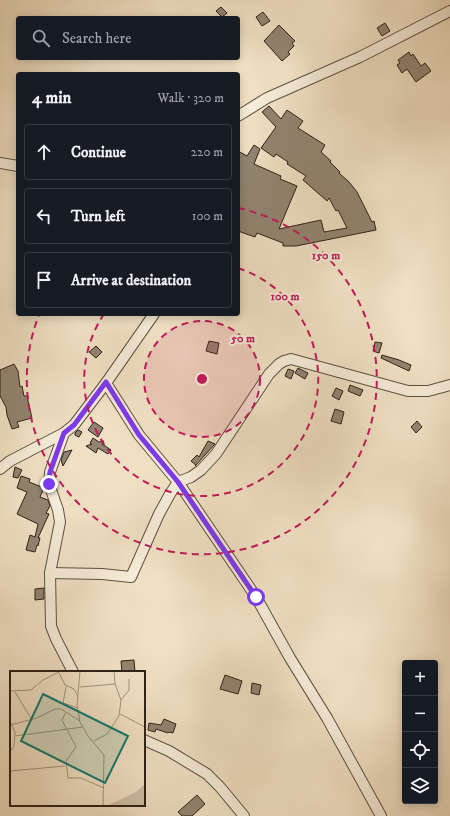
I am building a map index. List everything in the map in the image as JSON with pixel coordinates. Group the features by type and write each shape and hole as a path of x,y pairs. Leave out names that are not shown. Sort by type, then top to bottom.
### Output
{"street":[{"path":"240,115 267,98 360,57 450,11"},
{"path":"0,163 16,166"},
{"path":"0,469 10,461 64,433 74,425 153,316"},
{"path":"50,573 102,574 131,577 159,514 178,482 191,477 201,470 216,454 269,374 284,360 291,360 408,391 428,391 450,385"},
{"path":"106,382 139,435 178,482 256,597 290,658 327,718 381,816"},
{"path":"64,433 50,472 49,484 60,522 50,573 51,626 72,671"},
{"path":"145,740 169,751 207,774 220,787 241,814"}],"building":[{"path":"221,7 227,13 221,16 216,11"},
{"path":"263,12 270,21 262,26 256,17"},
{"path":"385,23 390,31 382,36 377,28"},
{"path":"279,25 295,41 292,43 294,46 288,52 290,54 282,61 264,41"},
{"path":"409,52 411,56 413,54 421,66 425,63 431,71 416,82 407,69 402,73 397,65 400,63 398,60"},
{"path":"269,106 281,119 287,110 303,121 298,128 325,145 321,152 331,161 330,162 340,172 339,173 357,192 372,222 374,221 376,230 296,246 283,246 283,243 257,233 255,237 240,232 240,152 247,156 254,145 260,149 254,164 281,176 280,179 297,186 279,229 321,220 324,232 347,228 338,210 336,211 329,198 327,201 303,180 306,176 287,164 288,162 276,154 274,157 261,148 276,127 262,112"},
{"path":"209,341 219,343 217,354 206,351"},
{"path":"375,342 382,343 379,353 373,351"},
{"path":"96,346 102,352 96,358 89,352"},
{"path":"382,355 411,365 409,371 381,358"},
{"path":"14,364 18,371 20,387 22,386 24,396 28,396 32,418 17,422 19,427 12,429 6,407 0,396 0,370"},
{"path":"298,368 308,373 305,379 295,373"},
{"path":"288,369 294,371 291,379 285,376"},
{"path":"350,385 363,390 360,396 348,391"},
{"path":"336,388 343,391 339,400 332,396"},
{"path":"335,409 344,412 341,424 331,421"},
{"path":"417,421 422,427 416,433 411,427"},
{"path":"94,422 103,428 98,437 88,430"},
{"path":"78,430 82,432 79,437 75,435"},
{"path":"93,438 99,442 104,441 102,444 111,450 108,454 98,448 96,453 86,446 92,444 90,443"},
{"path":"208,441 215,444 196,465 191,461 197,455 199,457"},
{"path":"72,450 63,466 61,460 64,452"},
{"path":"15,467 22,470 18,478 13,477"},
{"path":"21,476 30,479 29,482 44,488 40,497 48,500 50,506 46,513 49,514 38,538 40,538 35,552 26,550 30,535 35,537 38,524 17,514 27,492 17,488"},
{"path":"44,588 44,599 35,600 35,589"},
{"path":"134,660 135,671 122,671 121,661"},
{"path":"225,675 242,681 238,694 220,689"},
{"path":"252,683 261,685 259,695 251,693"},
{"path":"164,719 176,724 173,733 156,729 155,732 148,730 149,723 161,725"},
{"path":"197,795 205,804 192,816 182,816 178,812"}],"route":[{"path":"49,484 50,472 64,433 74,425 106,382 139,435 178,482 256,597"}]}
